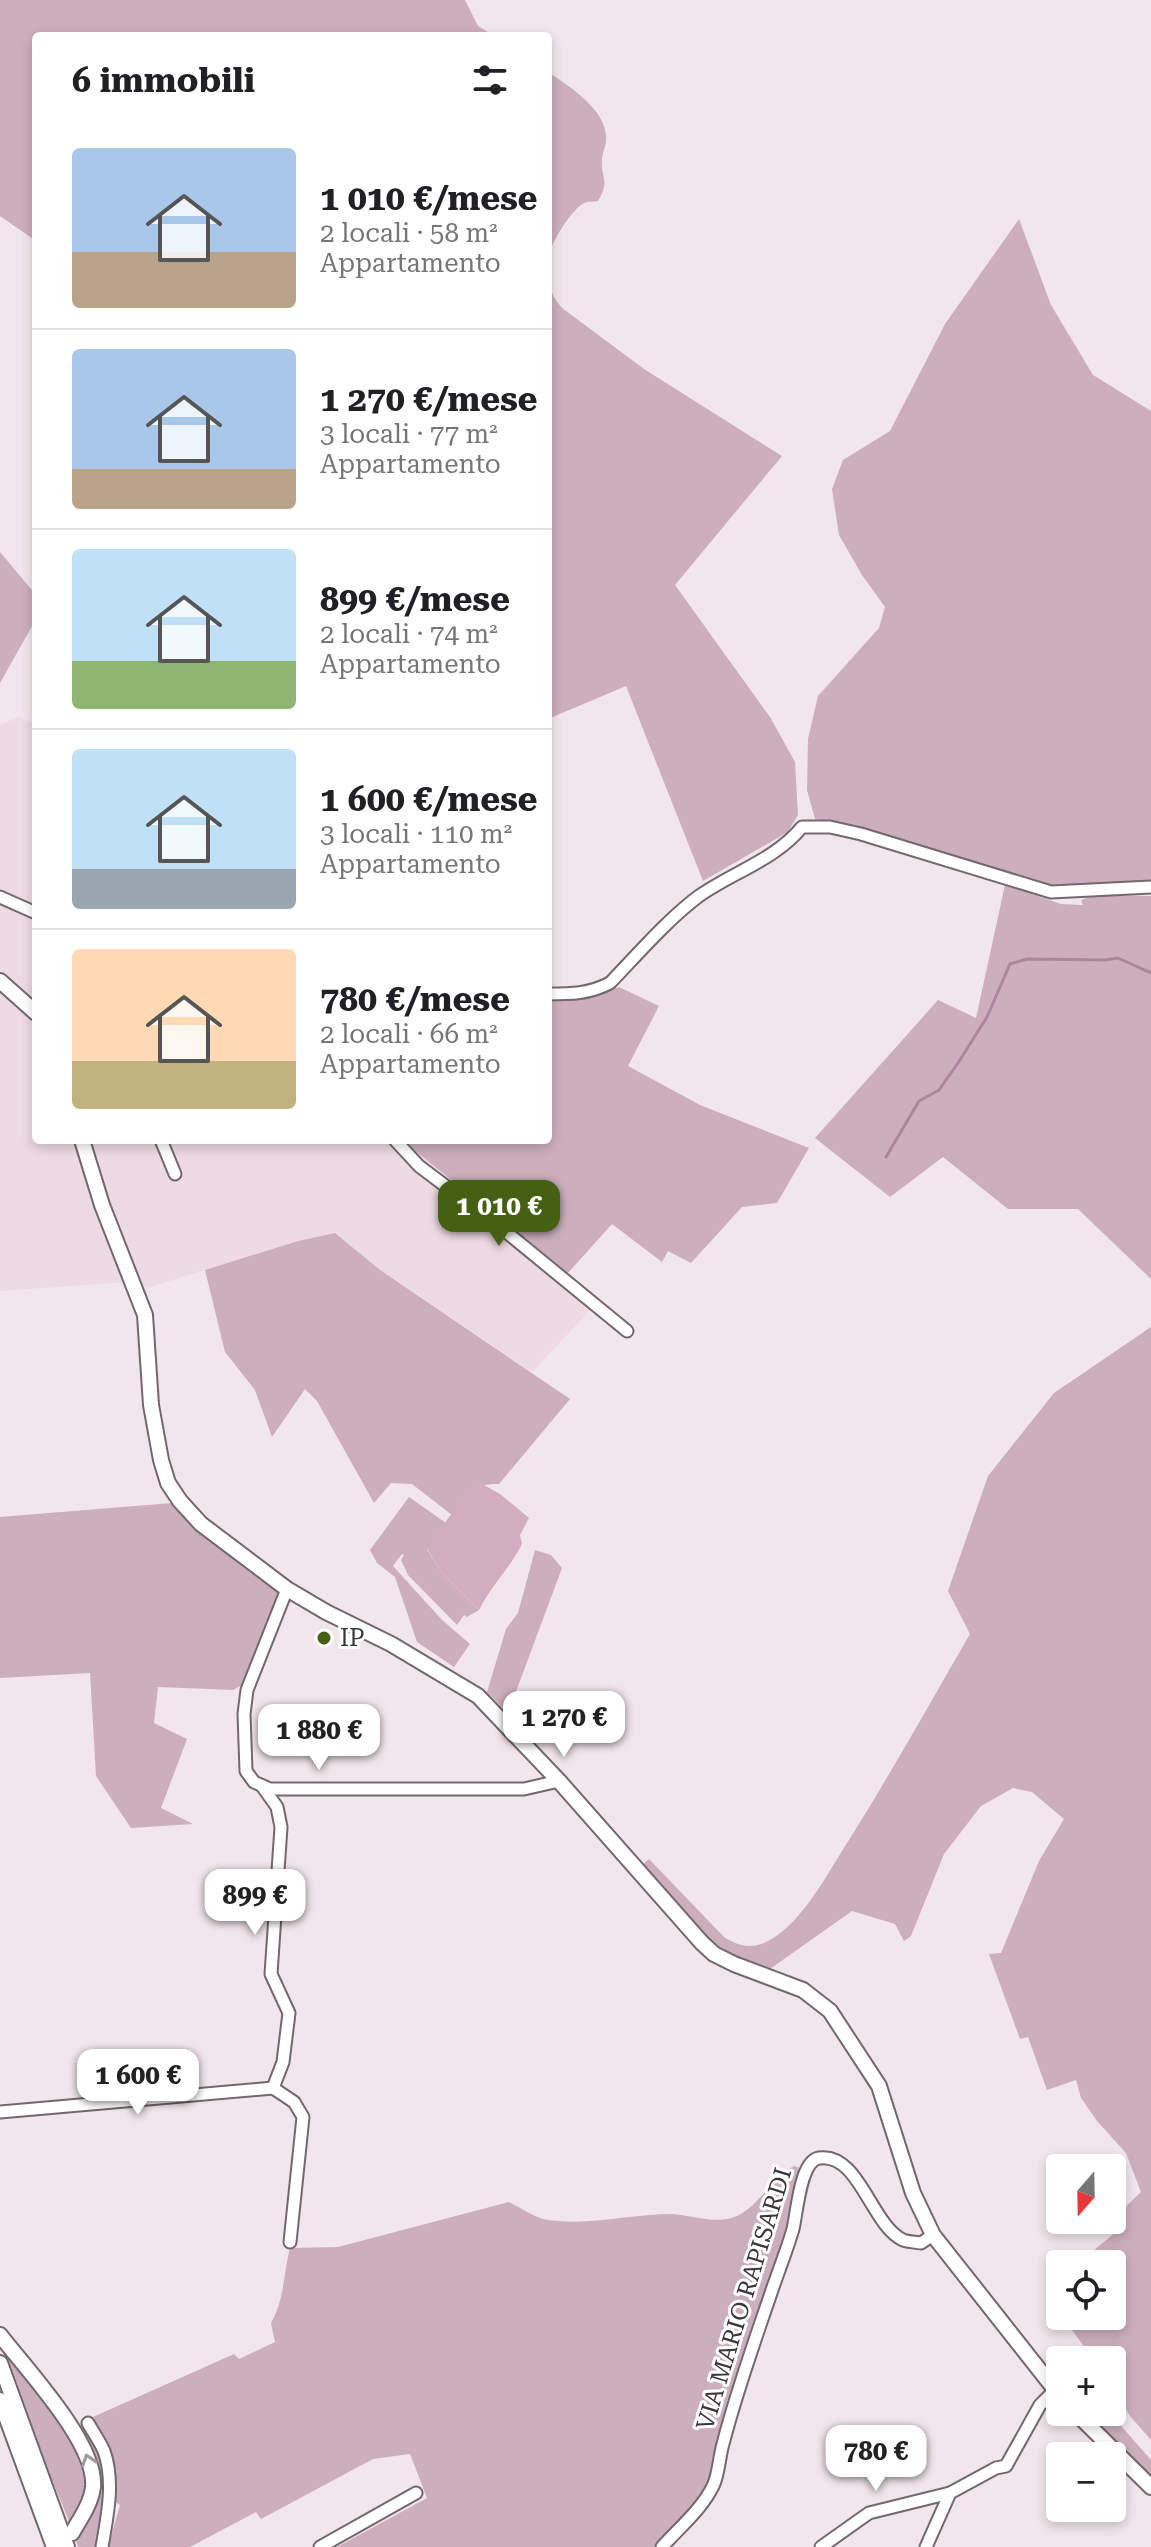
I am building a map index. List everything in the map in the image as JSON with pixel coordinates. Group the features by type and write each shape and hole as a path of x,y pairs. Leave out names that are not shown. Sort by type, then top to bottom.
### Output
{"main road":[{"path":"0,981 32,1009"},
{"path":"83,1144 102,1205 145,1315 151,1405 161,1460 168,1483 180,1501 201,1524 287,1589 391,1644 478,1696 559,1781 689,1931 714,1954 803,1990 830,2011 879,2086 913,2193 933,2235 1046,2379"},
{"path":"0,2335 72,2428 86,2451 92,2470 93,2489 70,2540"},
{"path":"0,2363 70,2540"},
{"path":"0,2400 54,2547"},
{"path":"1089,2426 1151,2487"}],"street":[{"path":"552,994 578,994 610,983 698,897 770,855 792,839 802,827 830,827 861,834 1051,892 1151,887"},
{"path":"0,897 32,911"},
{"path":"163,1144 175,1174"},
{"path":"399,1144 419,1166 505,1231 627,1331"},
{"path":"273,2088 283,2062 289,2013 271,1974 281,1827 277,1807 246,1771 244,1714 247,1690 287,1589"},
{"path":"261,1786 270,1789 524,1789 559,1781"},
{"path":"0,2112 273,2088 294,2102 303,2117 290,2242"},
{"name":"VIA MARIO RAPISARDI","path":"662,2547 698,2508 714,2485 722,2446 792,2232 804,2173 809,2163 818,2158 833,2160 845,2167 856,2179 881,2221 903,2240 921,2243 933,2235"},
{"path":"821,2547 869,2513 950,2493 996,2468 1006,2466 1040,2405 1046,2401"},
{"path":"88,2423 104,2451 108,2473 108,2505 102,2547"},
{"path":"320,2547 416,2493"},
{"path":"926,2547 950,2493"}],"shaded area":[{"path":"0,0 465,0 478,26 488,32 32,32 32,238 0,216"},
{"path":"552,75 595,110 605,130 606,141 602,157 602,194 598,201 579,207 552,247"},
{"path":"1019,219 1051,305 1093,375 1151,411 1151,884 1079,883 1052,889 963,858 815,819 807,790 808,739 818,696 879,628 885,607 839,535 832,489 843,460 890,431 945,324"},
{"path":"552,293 566,311 644,369 782,456 675,585 770,717 795,762 798,815 788,832 703,881 626,686 552,717"},
{"path":"0,552 32,590 32,626 0,683"},
{"path":"19,717 32,723 32,1144 407,1144 567,1274 560,1282 590,1310 532,1372 380,1270 334,1233 298,1241 147,1288 127,1282 0,1291 0,725"},
{"path":"1005,885 1061,904 1083,905 1081,900 1094,895 1151,896 1151,1279 1078,1209 1008,1209 943,1157 890,1197 815,1138 938,1000 976,1018"},
{"path":"619,987 659,1006 628,1066 700,1105 809,1148 777,1203 742,1207 691,1263 668,1251 662,1262 612,1224 567,1274 407,1144 552,1144 552,1000 584,999"},
{"path":"335,1233 380,1270 570,1399 499,1484 470,1491 452,1515 412,1484 391,1483 374,1503 317,1401 305,1389 272,1437 255,1390 225,1352 205,1270 298,1241"},
{"path":"1151,1327 1151,2440 1126,2409 1126,2346 1084,2346 1072,2330 1126,2330 1126,2250 1094,2250 1113,2234 1126,2234 1126,2206 1141,2192 1126,2153 1081,2098 1076,2080 1047,2090 1028,2037 1020,2039 989,1954 1001,1953 1039,1861 1064,1819 1032,1792 1013,1788 981,1806 944,1854 911,1936 904,1941 895,1924 852,1911 770,1969 735,1958 711,1944 640,1867 649,1859 724,1937 743,1945 764,1943 790,1925 802,1912 895,1764 970,1634 948,1591 988,1476 1054,1393"},
{"path":"482,1484 500,1494 529,1518 520,1535 522,1544 479,1610 442,1573 427,1548 469,1489"},
{"path":"409,1497 446,1523 427,1549 442,1573 479,1610 467,1617 464,1615 457,1625 408,1575 401,1560 404,1555 393,1566 442,1620 470,1644 454,1667 417,1642 395,1577 377,1563 370,1550"},
{"path":"172,1503 208,1539 277,1588 278,1598 272,1623 242,1685 233,1690 158,1687 154,1723 187,1739 161,1808 193,1824 131,1828 96,1776 90,1673 0,1678 0,1517"},
{"path":"535,1550 551,1555 562,1568 508,1713 487,1692 506,1629 518,1613"},
{"path":"794,2166 800,2168 787,2234 754,2327 708,2484 702,2496 656,2547 337,2547 427,2498 410,2454 373,2459 261,2519 256,2512 190,2547 108,2547 120,2505 114,2501 115,2470 93,2417 234,2354 239,2359 275,2342 271,2323 281,2295 290,2248 338,2247 509,2202 548,2220 595,2221 672,2214 723,2220 747,2210"},
{"path":"3,2347 81,2451 88,2486 71,2526 43,2458"},
{"path":"60,2407 88,2435 101,2461 105,2489 97,2547 78,2547 75,2537 98,2475 94,2455"},
{"path":"1099,2426 1121,2426 1151,2460 1151,2476 1126,2452 1126,2442 1116,2442"}],"waterway":[{"path":"886,1157 919,1101 939,1090 958,1063 987,1017 1010,964 1027,959 1118,958 1151,973"}],"place":[{"name":"IP","path":"324,1638"}]}
